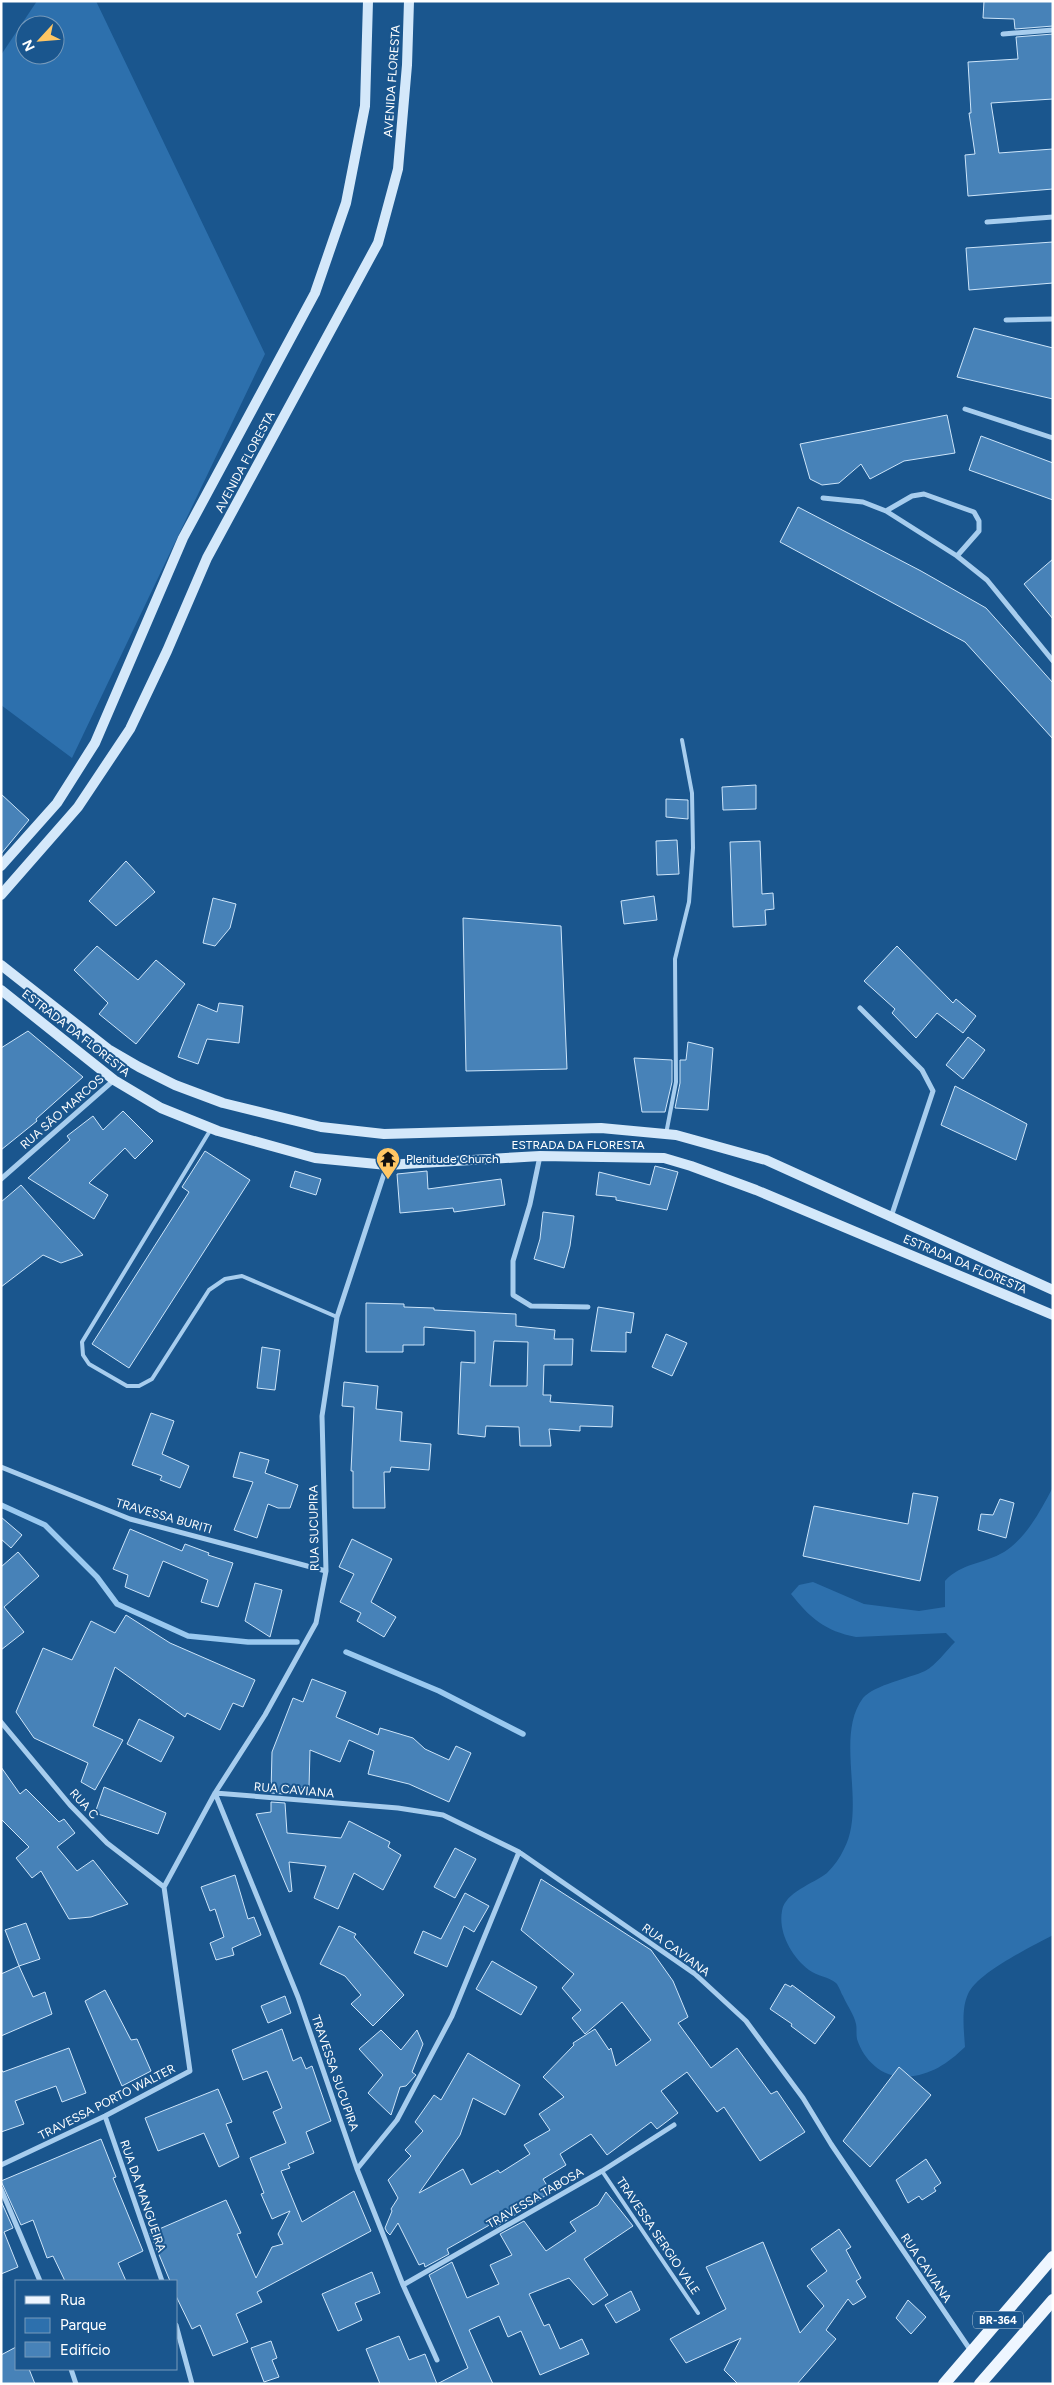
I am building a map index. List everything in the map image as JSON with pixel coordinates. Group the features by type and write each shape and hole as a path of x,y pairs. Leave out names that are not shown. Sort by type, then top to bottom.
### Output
{"main road":[{"name":"AVENIDA FLORESTA","path":"1,866 57,803 96,743 183,538 315,293 346,203 366,106 368,1"},
{"name":"AVENIDA FLORESTA","path":"1,896 78,807 130,729 168,651 207,558 378,243 398,169 407,65 409,1"},
{"name":"ESTRADA DA FLORESTA","path":"1,965 108,1048 139,1067 175,1085 223,1103 321,1127 384,1134 601,1128 676,1134 766,1160 1053,1290"},
{"name":"ESTRADA DA FLORESTA","path":"1,990 114,1080 161,1108 211,1129 315,1158 387,1165 540,1156 664,1158 691,1166 765,1194 1053,1315"},
{"name":"BR-364","path":"944,2384 971,2350 1053,2257"},
{"name":"BR-364","path":"980,2384 1053,2300"}],"street":[{"path":"1003,34 1053,30"},
{"path":"987,222 1053,216"},
{"path":"1006,320 1053,319"},
{"path":"965,409 1053,438"},
{"path":"886,511 912,496 924,494 974,512 979,521 978,531 956,556"},
{"path":"823,498 863,502 886,511 956,556 987,580 1053,660"},
{"path":"860,1008 922,1070 933,1091 890,1217"},
{"name":"RUA SÃO MARCOS","path":"1,1179 114,1080"},
{"path":"540,1156 530,1204 513,1261 512,1295 531,1306 588,1307"},
{"name":"RUA SUCUPIRA","path":"164,1887 215,1793 265,1715 316,1623 326,1571 322,1416 337,1317 387,1165"},
{"name":"TRAVESSA BURITI","path":"1,1467 130,1519 326,1571"},
{"name":"RUA C","path":"1,1722 70,1805 107,1843 164,1887"},
{"name":"RUA CAVIANA","path":"215,1793 398,1808 443,1815 519,1852 695,1974 746,2021 803,2098 836,2152 971,2350"},
{"name":"TRAVESSA SUCUPIRA","path":"215,1793 298,1997 357,2169 403,2284 438,2360"},
{"path":"357,2169 397,2120 452,2016 519,1852"},
{"name":"TRAVESSA PORTO WALTER","path":"1,2165 105,2116 190,2070 164,1887"},
{"name":"RUA DA MANGUEIRA","path":"105,2116 162,2280"},
{"name":"TRAVESSA TABOSA","path":"403,2284 602,2171 674,2125"},
{"path":"1,2189 40,2280"},
{"path":"178,2332 192,2384"},
{"path":"71,2370 76,2384"}],"lane":[{"path":"666,1134 676,1082 675,959 689,902 693,848 692,794 682,740"},
{"path":"211,1129 82,1342 83,1355 89,1364 127,1386 140,1386 152,1379 209,1290 225,1279 242,1276 337,1317"},
{"name":"TRAVESSA SERGIO VALE","path":"602,2171 698,2313"}],"green space":[{"path":"37,1 96,1 265,354 72,758 1,705 1,55 15,34 15,65 65,65 65,15 28,15"},
{"path":"1053,1487 1053,1935 993,1969 974,1986 968,1994 964,2006 965,2047 938,2068 923,2074 906,2077 890,2075 876,2067 864,2054 857,2039 854,2017 837,1984 809,1970 792,1951 782,1928 782,1911 788,1899 800,1889 827,1873 837,1862 844,1849 850,1832 853,1813 851,1732 855,1714 863,1698 875,1689 925,1671 937,1662 955,1642 946,1633 856,1637 845,1634 827,1627 812,1617 791,1594 799,1585 813,1582 864,1604 919,1611 945,1607 945,1581 965,1567 996,1556 1012,1546 1033,1522"}],"building":[{"path":"984,1 1053,1 1053,26 1015,29 1014,19 983,18"},
{"path":"1053,34 1053,99 991,103 999,153 1053,149 1053,189 968,196 965,155 975,154 969,113 971,113 968,62 1018,59 1016,37"},
{"path":"1053,242 1053,283 969,290 966,248"},
{"path":"974,328 1053,348 1053,399 957,377"},
{"path":"947,415 955,453 904,461 870,479 861,464 839,483 822,485 810,479 800,444"},
{"path":"981,436 1053,463 1053,500 969,470"},
{"path":"798,507 921,571 986,608 1053,683 1053,739 965,642 780,542"},
{"path":"1053,559 1053,619 1024,584"},
{"path":"756,785 756,809 723,810 722,787"},
{"path":"1,794 29,820 1,854"},
{"path":"666,799 688,800 688,819 666,817"},
{"path":"677,840 679,874 657,875 656,841"},
{"path":"760,841 762,894 773,893 774,909 765,910 766,925 733,927 730,842"},
{"path":"126,861 155,892 116,926 89,901"},
{"path":"654,896 657,920 624,924 621,901"},
{"path":"213,898 236,904 230,928 215,946 203,943"},
{"path":"463,918 561,926 567,1069 466,1071"},
{"path":"97,946 138,980 156,960 185,984 136,1044 99,1014 108,1003 74,970"},
{"path":"897,946 953,1003 956,999 976,1016 963,1033 937,1013 916,1038 892,1013 895,1009 864,981"},
{"path":"219,1003 243,1006 239,1043 207,1039 198,1064 178,1057 198,1004 217,1012"},
{"path":"28,1031 83,1077 36,1119 37,1121 1,1150 1,1048"},
{"path":"968,1037 985,1050 963,1079 946,1065"},
{"path":"688,1042 713,1048 708,1110 675,1108 680,1083 680,1060 686,1060"},
{"path":"634,1058 672,1060 672,1082 665,1112 642,1112"},
{"path":"955,1086 1027,1124 1016,1160 941,1125"},
{"path":"123,1111 153,1141 135,1159 125,1148 89,1183 108,1195 94,1219 28,1178 70,1140 67,1136 93,1116 103,1130"},
{"path":"205,1151 250,1180 129,1368 92,1344 189,1192 182,1187"},
{"path":"655,1166 678,1172 667,1210 616,1200 616,1197 596,1195 599,1172 650,1185"},
{"path":"295,1171 321,1179 316,1195 290,1187"},
{"path":"427,1171 428,1189 501,1179 505,1205 454,1212 453,1208 400,1213 397,1174"},
{"path":"21,1185 83,1255 61,1263 43,1255 1,1287 1,1202"},
{"path":"543,1212 574,1216 570,1246 564,1268 534,1259 540,1239"},
{"path":"366,1303 404,1304 404,1307 434,1308 434,1310 516,1314 516,1326 555,1330 554,1339 573,1339 572,1365 544,1365 543,1395 551,1395 550,1402 613,1406 612,1427 580,1426 580,1431 549,1429 551,1446 520,1446 519,1427 486,1426 485,1437 458,1434 461,1362 475,1363 475,1331 424,1327 424,1345 403,1345 403,1352 366,1352","holes":["494,1341 528,1342 527,1386 490,1386"]},
{"path":"598,1307 634,1313 631,1333 626,1332 626,1352 591,1351"},
{"path":"666,1334 687,1343 672,1376 652,1367"},
{"path":"262,1347 280,1350 275,1390 257,1388"},
{"path":"344,1382 378,1386 376,1409 402,1412 400,1441 431,1444 429,1470 391,1467 390,1472 384,1472 385,1508 353,1508 353,1471 351,1471 354,1407 342,1406"},
{"path":"151,1413 174,1421 162,1454 189,1466 180,1488 160,1480 162,1476 132,1465"},
{"path":"240,1452 269,1460 265,1473 298,1485 290,1508 278,1508 268,1504 257,1538 234,1530 253,1482 233,1477"},
{"path":"913,1493 938,1497 920,1581 803,1556 814,1506 908,1524"},
{"path":"1000,1499 1014,1503 1006,1538 978,1530 981,1514 993,1515"},
{"path":"1,1517 22,1535 11,1548 1,1539"},
{"path":"130,1529 182,1551 185,1544 209,1553 208,1555 233,1563 218,1607 201,1602 208,1580 163,1561 149,1597 125,1587 128,1575 113,1569"},
{"path":"352,1539 392,1559 371,1602 396,1617 384,1637 357,1621 361,1613 340,1602 354,1574 339,1567"},
{"path":"18,1552 39,1576 4,1607 24,1632 1,1650 1,1567"},
{"path":"255,1583 282,1590 270,1637 245,1621"},
{"path":"126,1615 170,1643 255,1680 243,1707 233,1703 220,1730 187,1713 185,1717 115,1667 93,1726 123,1740 95,1790 81,1782 88,1763 34,1738 16,1712 43,1648 72,1660 91,1621 115,1633"},
{"path":"312,1679 346,1692 336,1717 378,1735 380,1728 413,1738 425,1749 449,1760 456,1746 471,1753 449,1802 409,1784 368,1774 374,1751 349,1740 340,1762 310,1750 309,1788 283,1787 284,1794 271,1793 272,1752 293,1698 303,1702"},
{"path":"139,1719 174,1737 161,1762 127,1744"},
{"path":"1,1767 20,1794 26,1789 59,1822 64,1819 75,1833 57,1847 77,1871 93,1860 128,1904 91,1917 69,1919 41,1871 32,1878 16,1858 29,1847 1,1819"},
{"path":"104,1787 166,1813 158,1834 95,1813"},
{"path":"271,1802 285,1803 287,1833 341,1838 349,1821 390,1842 388,1847 401,1855 383,1890 354,1873 338,1909 314,1898 326,1866 289,1862 292,1891 289,1892 256,1814 271,1812"},
{"path":"455,1848 476,1859 455,1898 434,1887"},
{"path":"235,1875 248,1919 254,1917 261,1935 232,1948 234,1955 216,1960 210,1943 224,1937 215,1909 210,1911 201,1887"},
{"path":"541,1879 651,1950 673,1981 688,2017 678,2023 711,2068 737,2048 771,2094 777,2091 805,2132 760,2161 724,2107 717,2112 687,2072 661,2091 678,2113 657,2129 651,2122 607,2155 591,2134 560,2154 566,2165 543,2179 551,2192 496,2227 493,2223 447,2249 449,2254 425,2267 424,2263 419,2265 398,2223 390,2235 385,2228 392,2211 391,2209 398,2198 388,2180 411,2156 405,2150 423,2131 415,2122 434,2095 441,2100 468,2053 520,2085 505,2115 473,2098 460,2135 419,2193 463,2169 471,2185 498,2170 500,2173 530,2154 524,2145 550,2130 539,2114 564,2097 543,2077 574,2045 573,2043 595,2029 609,2050 611,2048 616,2066 651,2040 622,2002 585,2034 572,2018 581,2010 562,1988 574,1974 521,1930"},
{"path":"465,1893 489,1906 474,1932 464,1926 447,1967 414,1953 423,1931 441,1939"},
{"path":"26,1923 40,1959 19,1966 5,1930"},
{"path":"339,1926 356,1934 354,1937 404,1995 373,2026 351,2004 361,1995 345,1976 320,1964"},
{"path":"492,1961 537,1987 521,2015 476,1989"},
{"path":"19,1966 33,1997 45,1992 52,2014 1,2036 1,1974"},
{"path":"785,1984 791,1987 792,1985 835,2017 815,2044 791,2026 792,2024 770,2009"},
{"path":"105,1990 131,2040 137,2039 151,2071 122,2086 85,2001"},
{"path":"285,1996 291,2013 268,2023 261,2006"},
{"path":"282,2029 293,2061 301,2057 306,2069 312,2066 331,2121 306,2132 314,2153 288,2164 290,2168 281,2171 302,2222 354,2191 371,2231 257,2292 262,2302 236,2314 248,2342 213,2356 200,2325 192,2329 178,2300 178,2280 170,2280 150,2233 226,2200 241,2233 237,2234 256,2278 272,2247 283,2244 278,2234 290,2211 272,2219 261,2194 264,2193 250,2158 286,2143 273,2112 282,2108 267,2071 243,2080 232,2050"},
{"path":"381,2030 401,2050 417,2030 423,2044 412,2072 416,2075 406,2086 400,2087 391,2115 368,2093 383,2075 359,2049"},
{"path":"69,2048 86,2093 62,2102 56,2086 15,2101 24,2124 1,2132 1,2069 3,2072"},
{"path":"899,2067 931,2095 870,2167 843,2141"},
{"path":"218,2089 232,2122 226,2124 239,2157 219,2167 204,2133 158,2151 145,2118"},
{"path":"101,2139 116,2177 113,2178 143,2251 118,2263 126,2280 65,2280 53,2256 47,2258 33,2220 21,2225 1,2181"},
{"path":"926,2159 941,2183 934,2188 936,2191 922,2200 919,2196 908,2203 896,2180"},
{"path":"606,2192 633,2226 584,2259 608,2295 593,2305 569,2278 529,2294 544,2326 549,2324 560,2349 582,2339 589,2354 540,2375 521,2331 508,2337 499,2316 469,2330 493,2384 437,2384 468,2368 429,2275 452,2262 467,2298 499,2284 490,2265 512,2255 500,2234 524,2221 546,2251 576,2231 570,2222 598,2205"},
{"path":"1,2201 13,2228 4,2232 18,2267 1,2274"},
{"path":"839,2229 851,2247 846,2250 861,2278 856,2281 866,2297 853,2305 848,2299 826,2330 836,2339 797,2384 738,2384 724,2370 741,2338 686,2363 670,2339 726,2309 706,2267 763,2242 800,2333 824,2306 807,2286 827,2271 811,2249"},
{"path":"372,2272 380,2293 355,2303 362,2320 338,2331 322,2294"},
{"path":"631,2291 640,2310 616,2323 605,2305"},
{"path":"908,2300 926,2317 911,2334 896,2318"},
{"path":"399,2336 409,2360 425,2354 437,2384 380,2384 366,2349"},
{"path":"271,2341 277,2358 272,2360 279,2377 264,2382 251,2348"},
{"path":"15,2348 15,2370 29,2370 35,2384 1,2384 1,2355"}],"waterway":[{"path":"1,1505 45,1525 97,1577 117,1604 188,1636 248,1642 297,1642"},
{"path":"346,1652 439,1691 523,1734"}],"place":[{"name":"Plenitude Church","path":"388,1180"}]}
